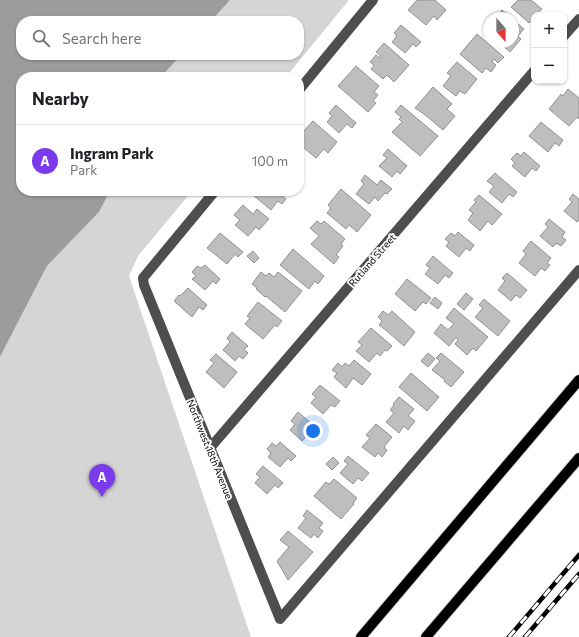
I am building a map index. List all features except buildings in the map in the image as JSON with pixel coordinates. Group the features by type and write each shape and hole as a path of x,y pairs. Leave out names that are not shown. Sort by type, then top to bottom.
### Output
{"main road":[{"path":"360,637 579,380"},
{"path":"426,637 579,458"}],"street":[{"path":"304,84 373,0"},
{"path":"567,33 579,19"},
{"name":"Rutland Street","path":"210,448 531,74"},
{"name":"Northwest 18th Avenue","path":"211,196 143,278 144,286 280,619 579,270"}],"shaded area":[{"path":"0,0 230,0 216,16 16,16 16,60 176,60 166,72 16,72 16,196 107,196 99,212 47,266 0,357"},
{"path":"230,0 349,0 304,55 304,16 216,16"},
{"path":"176,60 300,60 290,72 166,72"},
{"path":"107,196 188,196 138,256 129,276 251,637 0,637 0,357 47,266 99,212"}],"railway":[{"path":"509,637 579,555"},
{"path":"525,637 579,574"}],"place":[{"name":"Ingram Park","path":"102,497"}]}
